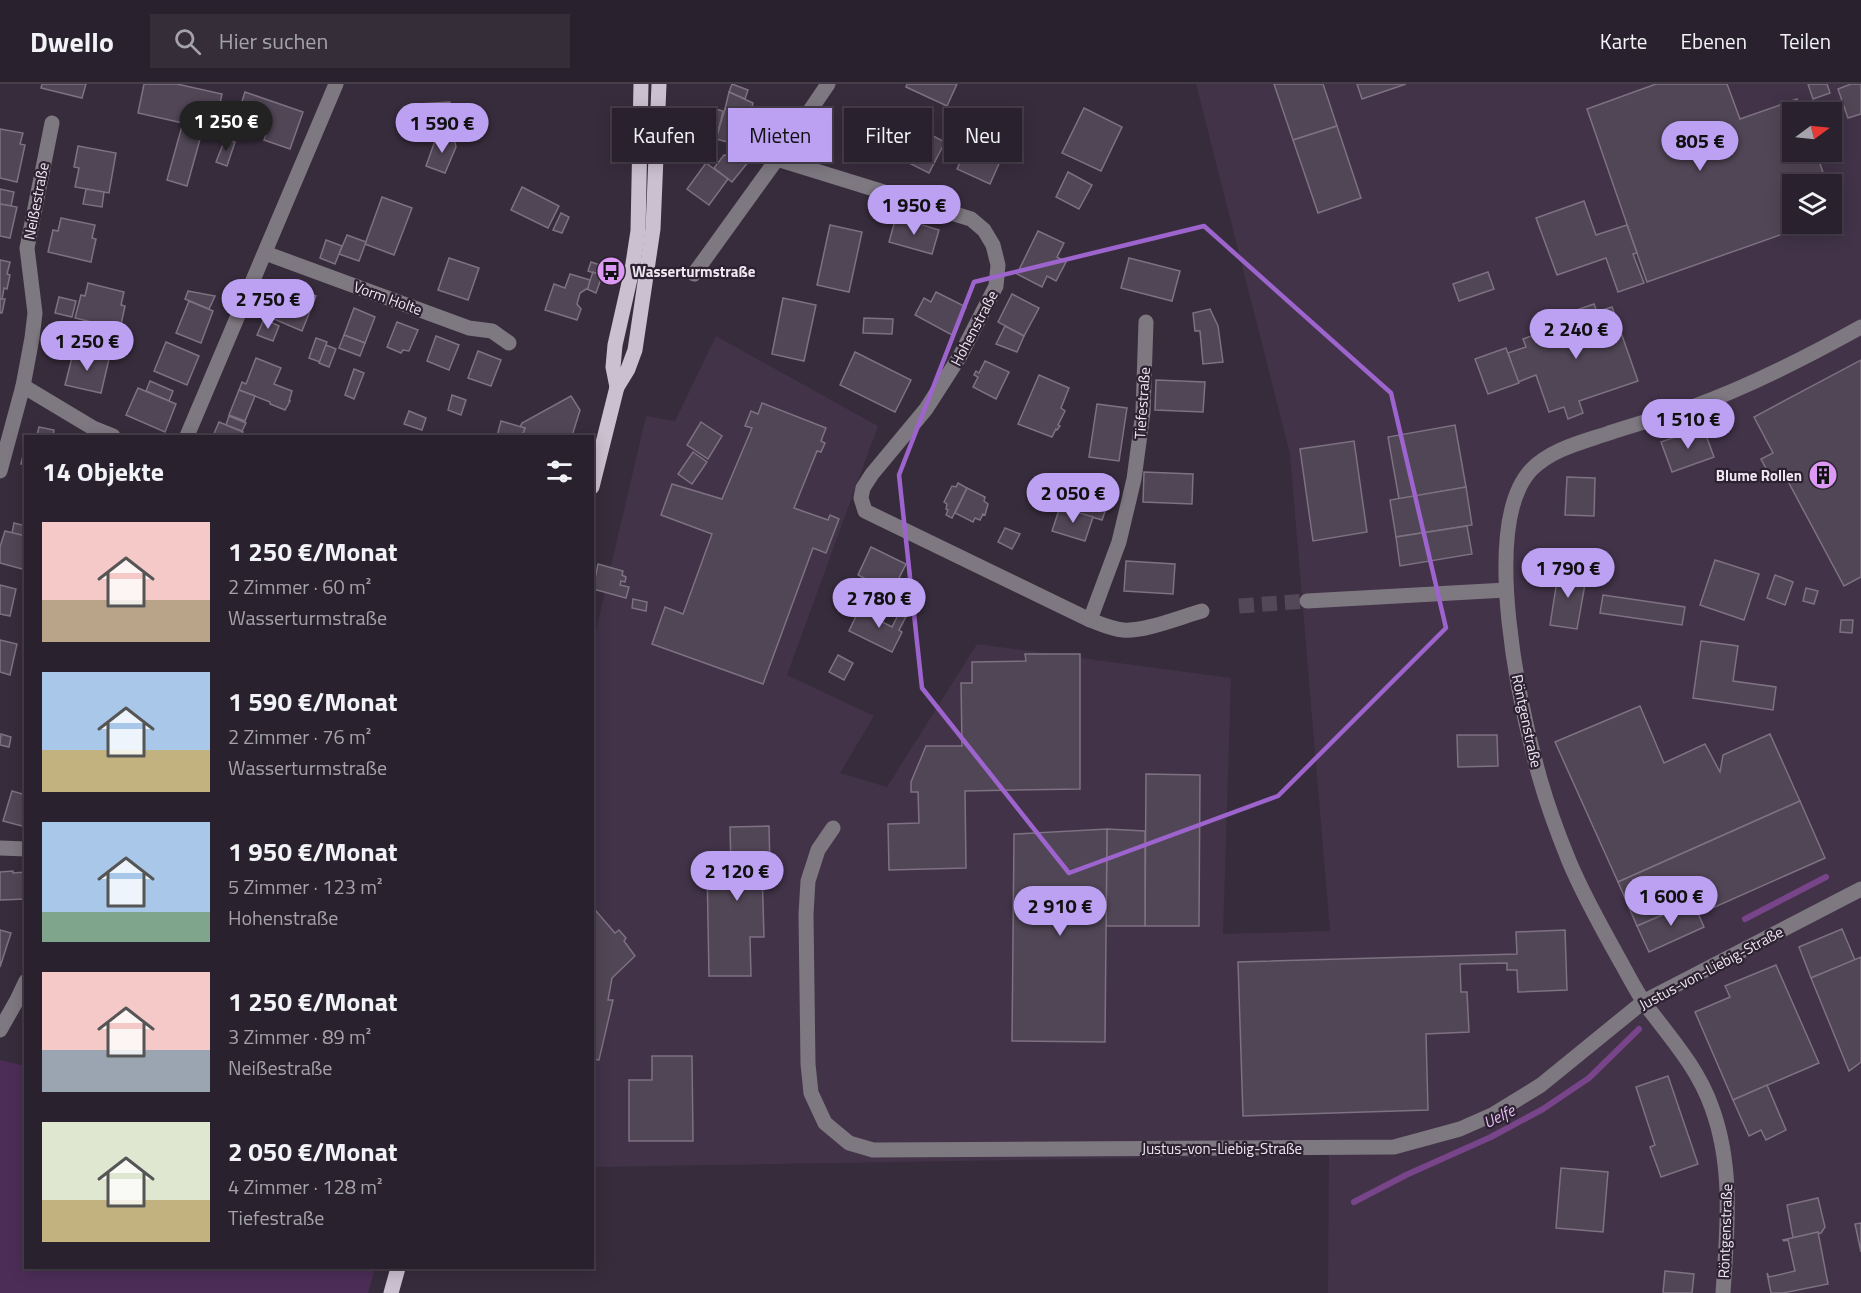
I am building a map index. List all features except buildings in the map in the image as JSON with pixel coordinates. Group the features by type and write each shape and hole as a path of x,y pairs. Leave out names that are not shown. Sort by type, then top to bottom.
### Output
{"main road":[{"path":"617,387 614,367 615,345 632,270 638,231 641,84"},
{"path":"594,479 617,387 628,369 635,350 653,229 659,84"},
{"path":"391,1293 398,1269"}],"street":[{"path":"187,435 336,84"},
{"path":"812,108 828,84"},
{"name":"Neißestraße","path":"0,471 23,386 35,313 27,248 52,123"},
{"path":"694,274 775,162"},
{"name":"Hohenstraße","path":"787,162 971,219 984,230 993,245 998,265 996,285 960,356 926,409 872,474 863,488 861,498 865,511 1090,621"},
{"name":"Vorm Holte","path":"265,253 469,328 492,331 509,343"},
{"name":"Tiefestraße","path":"1090,621 1119,542 1134,479 1143,412 1146,322"},
{"name":"Röntgenstraße","path":"1723,1293 1728,1224 1728,1185 1722,1144 1712,1107 1677,1044 1643,1002 1588,902 1570,863 1540,780 1524,713 1506,590 1512,506 1518,488 1532,470 1552,455 1576,444 1695,406 1817,352 1861,327"},
{"path":"23,386 93,428 110,435"},
{"path":"1307,602 1506,590"},
{"path":"1090,621 1123,630 1137,629 1202,611"},
{"name":"Justus-von-Liebig-Straße","path":"832,828 818,850 808,881 806,914 808,1064 811,1093 825,1123 849,1143 873,1150 1394,1147 1460,1129 1494,1114 1541,1085 1643,1002 1861,889"},
{"path":"0,848 24,849"},
{"path":"0,1030 24,985"}],"highlighted area":[{"path":"1204,226 1391,393 1446,628 1278,796 1069,873 922,688 899,475 974,282"}],"shaded area":[{"path":"1196,84 1861,84 1861,1293 1328,1293 1329,1155 594,1167 594,639 646,416 675,421 716,336 878,426 787,675 874,716 840,773 887,787 977,644 1231,678 1223,934 1330,931 1290,454"},
{"path":"0,1060 24,1066 24,1269 375,1269 368,1293 0,1293"}],"waterway":[{"name":"Uelfe","path":"1745,919 1826,877"},
{"name":"Uelfe","path":"1354,1202 1406,1175 1491,1137 1543,1109 1589,1078 1639,1029"}],"tunnel":[{"path":"1239,606 1307,601"}],"place":[{"name":"Wasserturmstraße","path":"611,271"},
{"name":"Blume Rollen","path":"1823,475"}]}
